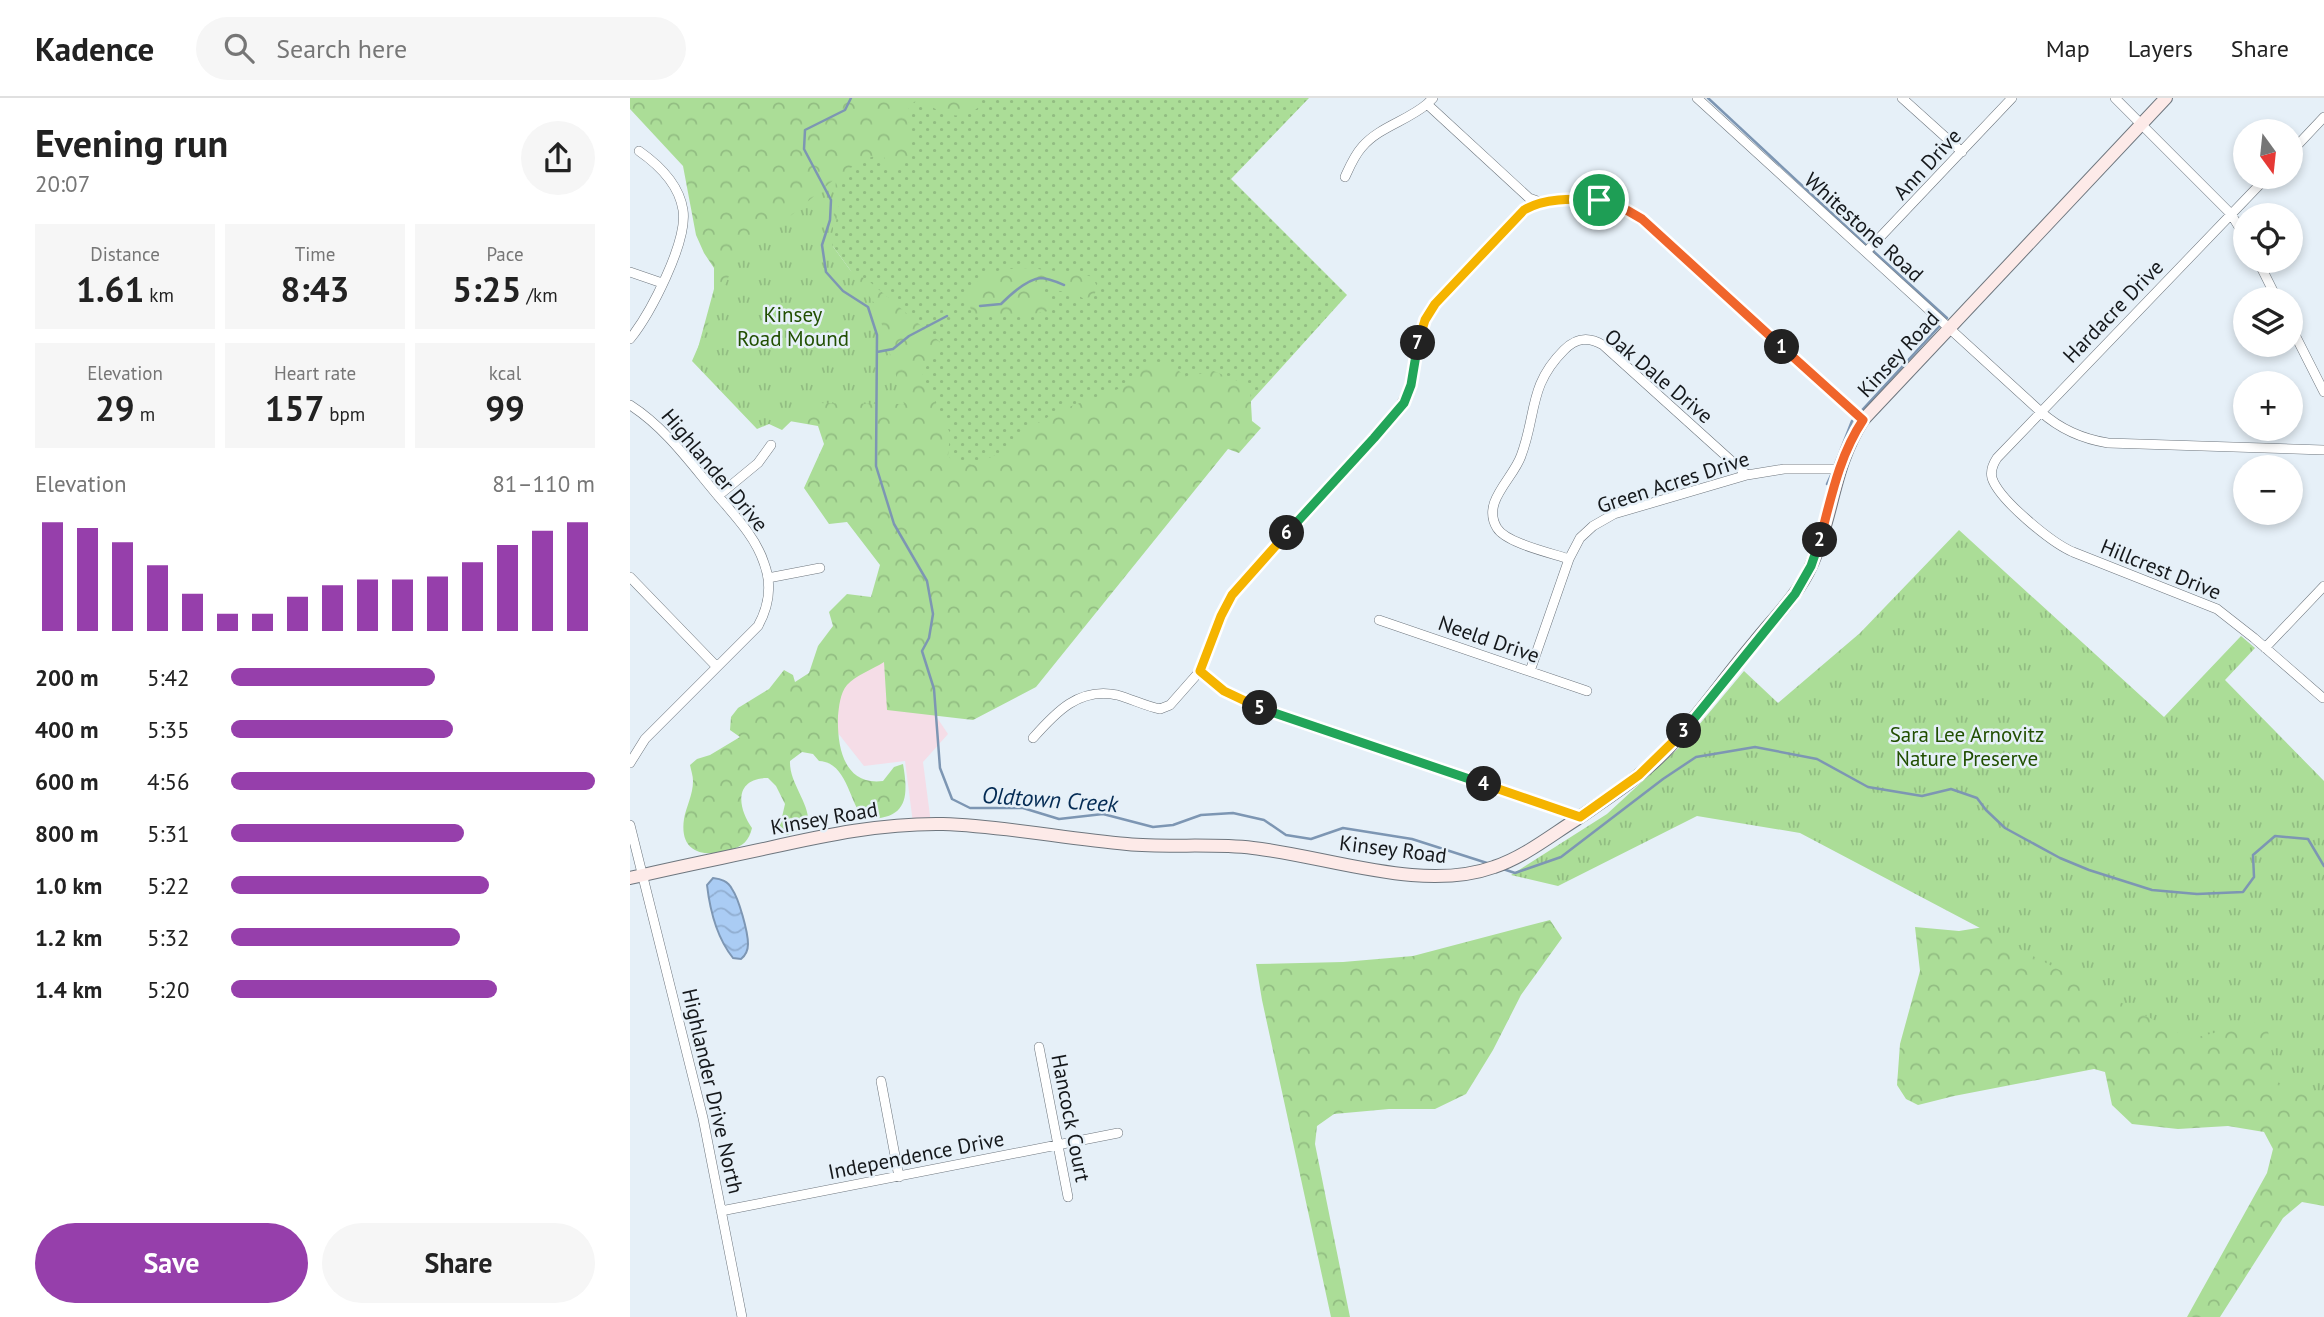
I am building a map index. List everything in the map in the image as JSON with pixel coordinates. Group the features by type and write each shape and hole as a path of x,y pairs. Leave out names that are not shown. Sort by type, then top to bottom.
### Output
{"street":[{"name":"Whitestone Road","path":"1697,98 2041,412 2071,432 2108,443 2324,450"},
{"path":"1902,98 1962,152"},
{"name":"Ann Drive","path":"1866,252 2012,98"},
{"path":"2115,98 2144,121 2233,217"},
{"name":"Kinsey Road","path":"630,878 856,830 946,824 1131,845 1250,847 1421,876 1454,876 1486,870 1508,861 1580,817 1639,775 1669,748 1795,594 1818,549 1839,469 1863,420 2166,98"},
{"path":"1345,177 1354,157 1367,142 1430,101 1529,198 1542,202 1599,200 1618,205 1634,214 1863,420"},
{"path":"2321,120 2324,134"},
{"path":"2303,139 2321,120"},
{"path":"630,339 662,283 680,242 683,210 672,182 655,162 639,151"},
{"name":"Hardacre Drive","path":"1991,473 1994,461 2255,189"},
{"path":"1033,737 1063,706 1087,696 1115,695 1156,709 1167,707 1200,671 1225,607 1238,586 1404,403 1411,385 1420,331 1435,304 1519,214 1542,202"},
{"path":"630,272 662,283"},
{"name":"Oak Dale Drive","path":"1569,559 1506,537 1495,526 1492,511 1496,499 1521,457 1542,379 1555,360 1575,341 1589,339 1602,345 1747,475"},
{"path":"2303,351 2324,392"},
{"name":"Highlander Drive","path":"630,405 650,418 666,434 754,541 768,578 768,594 758,626 645,739 630,763"},
{"path":"718,496 758,463 771,445"},
{"name":"Green Acres Drive","path":"1530,671 1569,559 1580,538 1604,519 1747,475 1784,469 1839,469"},
{"name":"Hillcrest Drive","path":"1991,473 1995,485 2008,500 2053,542 2217,609 2323,698"},
{"path":"768,578 820,568"},
{"path":"630,577 717,667"},
{"path":"2265,648 2324,586"},
{"name":"Neeld Drive","path":"1379,620 1587,691"},
{"path":"1200,671 1224,691 1254,706 1580,817"},
{"path":"630,825 643,874"},
{"name":"Highlander Drive North","path":"643,874 703,1118 742,1317"},
{"name":"Hancock Court","path":"1039,1047 1068,1197"},
{"path":"880,1081 899,1177"},
{"name":"Independence Drive","path":"721,1211 1118,1133"}],"shaded area":[{"path":"880,633 948,734 923,762 932,831 914,831 905,761 864,766 834,728 825,665"}],"green space":[{"path":"630,98 979,98 979,107 955,116 941,112 918,99 908,107 910,159 893,168 886,164 883,153 855,163 842,179 831,259 870,282 940,342 922,374 950,433 948,456 958,465 977,464 1003,451 1015,437 1058,411 1121,388 1143,366 1171,365 1188,378 1211,370 1250,386 1252,421 1261,428 1239,453 1228,449 1036,687 973,720 887,710 884,662 847,685 840,700 838,728 842,752 851,771 870,781 883,781 894,767 903,764 905,797 897,811 889,816 864,819 836,768 819,761 813,754 802,752 790,761 793,778 807,811 808,827 787,835 780,831 777,824 785,804 776,786 768,778 757,779 744,788 742,795 743,811 752,828 742,845 720,852 703,853 695,850 685,839 684,819 693,786 690,765 740,737 730,730 731,717 738,708 769,689 784,670 793,675 795,682 809,673 818,646 833,626 829,612 847,594 871,597 880,565 847,522 829,524 804,488 824,444 818,426 778,419 695,359 714,289 714,268 696,235 683,166 630,109"},
{"path":"803,98 1309,98 1231,179 1347,295 1224,431 925,515 877,307 832,245"},
{"name":"Kinsey Road Mound","path":"836,178 832,245 877,307 904,404 810,403 782,430 769,424 757,429 692,361 735,262"},
{"path":"1032,268 1093,277 1097,287 1094,296 1084,299 1076,294 1038,287 1040,295 1053,303 1048,311 1011,317 973,314 966,298 979,281 993,272"},
{"name":"Sara Lee Arnovitz Nature Preserve","path":"1959,530 2164,717 2241,636 2255,648 2225,680 2324,781 2324,1099 2277,1082 2266,1020 2190,1039 1800,833 1697,816 1558,886 1511,875 1607,814 1683,744 1744,671 1778,703 1860,633"},
{"path":"2324,807 2324,1206 2302,1202 2283,1218 2220,1317 2187,1317 2267,1173 2273,1149 2264,1132 2228,1126 2178,1129 2132,1124 2112,1105 2105,1072 2094,1069 1918,1105 1906,1099 1897,1085 1900,1044 1920,971 1915,927 1959,931 2022,921"},
{"path":"1550,920 1562,938 1521,995 1493,1050 1466,1094 1435,1109 1389,1109 1334,1114 1317,1126 1315,1144 1350,1317 1331,1317 1256,964 1343,962 1413,956"}],"water":[{"path":"713,878 728,884 740,908 748,944 741,959 733,958 715,924 707,885"}],"waterway":[{"name":"Oldtown Creek","path":"851,98 845,110 805,130 804,149 831,200 830,220 822,245 826,272 843,291 868,307 877,335 876,466 894,524 927,581 933,614 929,638 922,651 934,689 940,768 952,799 970,808 1023,808 1059,819 1103,814 1153,827 1173,825 1201,815 1233,813 1264,820 1286,835 1311,839 1343,828 1412,839 1487,863"},
{"path":"1708,98 1867,246"},
{"path":"1834,467 1852,421 1947,318 1872,250"},
{"path":"980,306 1001,304 1036,279 1047,279 1064,285"},
{"path":"877,352 893,349 909,336 947,316"},
{"path":"1827,484 1832,473"},
{"name":"Oldtown Creek","path":"1503,869 1515,873 1561,857 1696,757 1755,747 1817,759 1868,787 1922,796 1951,789 1977,798 2005,828 2060,858 2152,890 2197,894 2243,892 2254,877 2253,855 2275,836 2308,839 2324,866"}],"route":[{"path":"1599,200 1618,205 1642,219 1863,420 1839,469 1818,549 1795,594 1669,748 1639,775 1580,817 1254,706 1224,691 1200,671 1225,607 1238,586 1404,403 1411,385 1420,331 1435,304 1519,214 1529,207 1549,201 1599,200"}]}
